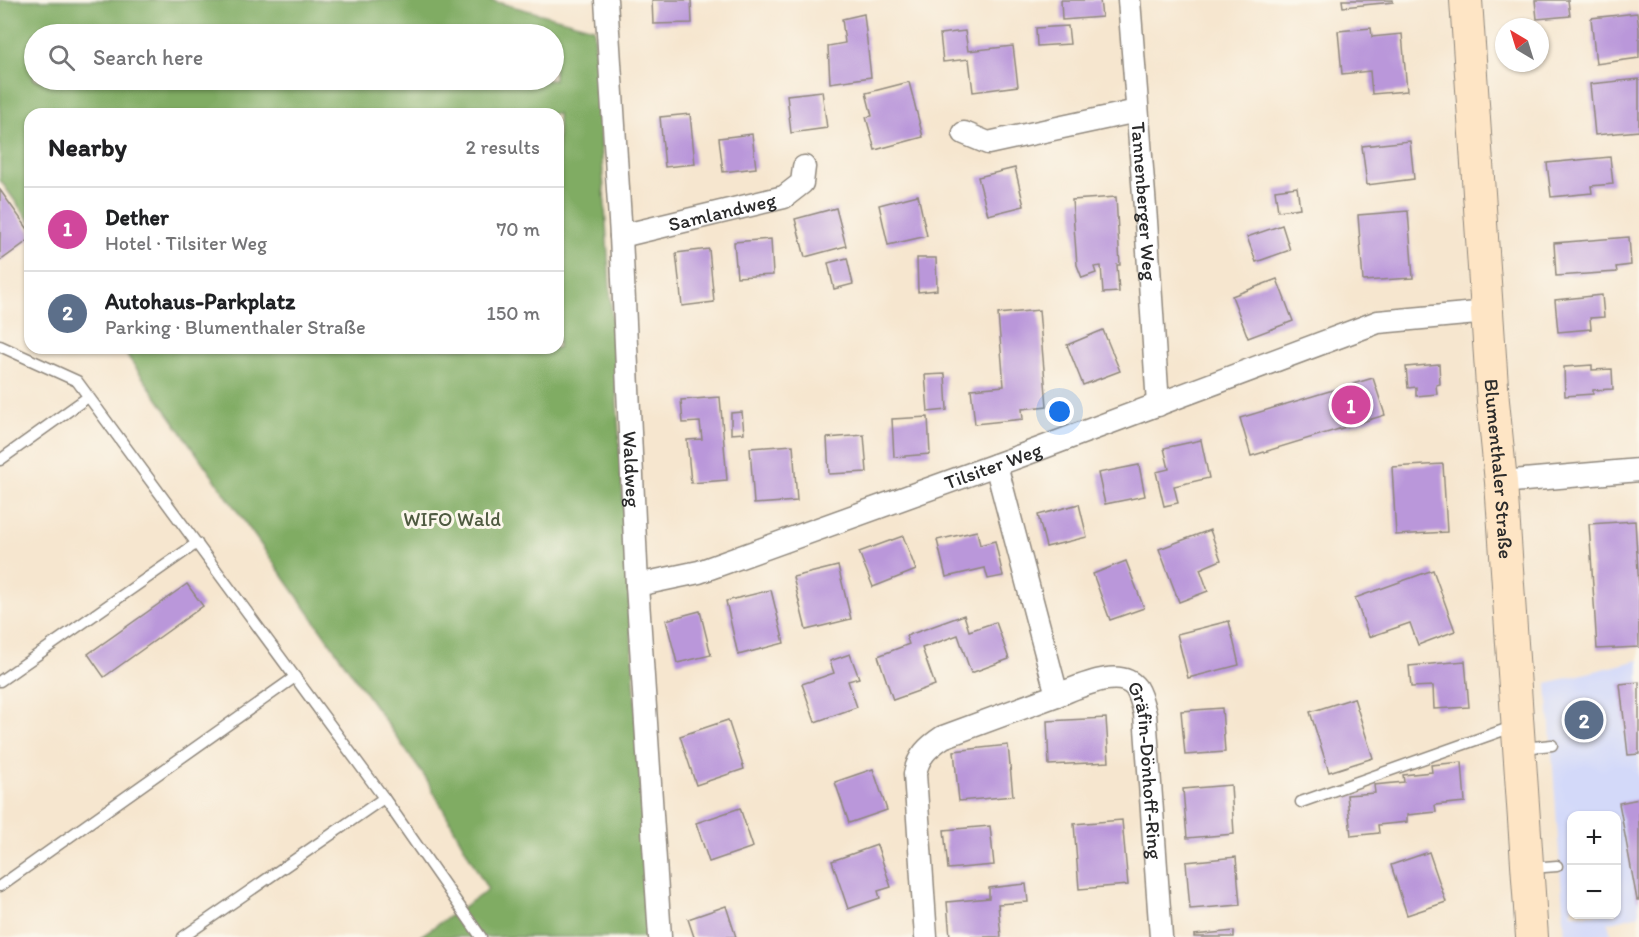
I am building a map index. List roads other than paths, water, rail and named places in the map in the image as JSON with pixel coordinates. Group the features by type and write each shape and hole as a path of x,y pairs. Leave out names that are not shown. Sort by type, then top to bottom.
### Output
{"main road":[{"name":"Blumenthaler Straße","path":"1466,0 1493,401 1502,482 1519,736 1543,867 1532,937"}],"street":[{"name":"Waldweg","path":"606,0 621,236 637,585 660,937"},
{"name":"Tannenberger Weg","path":"1129,0 1158,405"},
{"path":"964,133 988,143 1137,111"},
{"name":"Samlandweg","path":"621,236 784,197 802,183 804,167"},
{"name":"Tilsiter Weg","path":"637,585 699,572 996,465 1378,322 1488,312"},
{"path":"996,465 1057,695"},
{"path":"1502,482 1639,470"},
{"name":"Gräfin-Dönhoff-Ring","path":"926,937 915,774 919,761 930,746 942,737 1110,678 1131,684 1140,695 1145,714 1161,937"}],"lane":[{"path":"0,346 77,381 384,798 481,937"},
{"path":"0,460 88,397"},
{"path":"0,681 196,543"},
{"path":"0,886 295,676"},
{"path":"1301,802 1519,736 1552,745"},
{"path":"183,937 384,798"}],"place":[{"name":"Dether","path":"1351,405"},
{"name":"Autohaus-Parkplatz","path":"1584,720"}],"park label":[{"name":"WIFO Wald","path":"452,519"}]}
